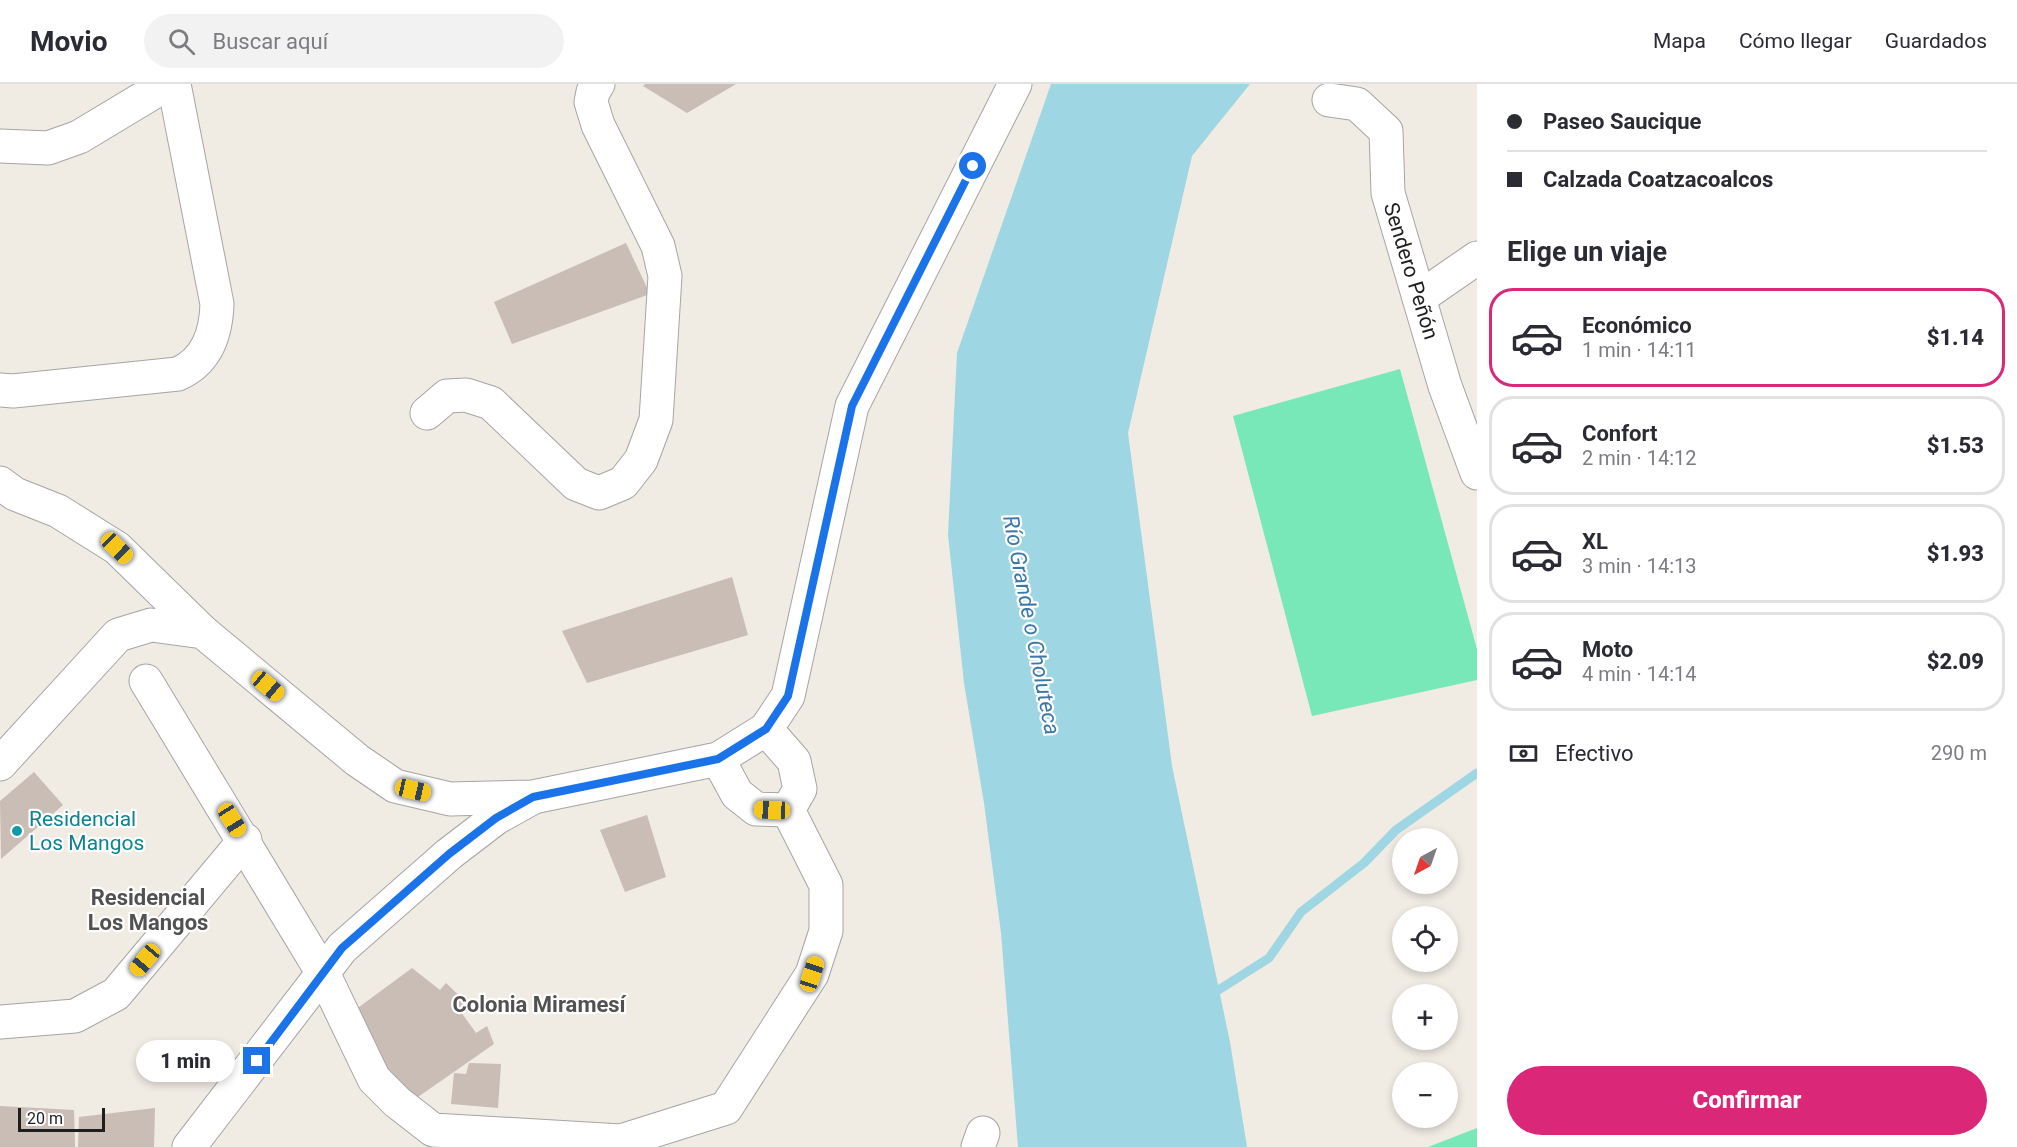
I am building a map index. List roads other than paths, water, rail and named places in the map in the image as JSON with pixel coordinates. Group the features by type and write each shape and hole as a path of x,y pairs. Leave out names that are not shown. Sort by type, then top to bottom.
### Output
{"street":[{"path":"0,146 48,148 79,137 167,84"},
{"path":"0,390 14,392 178,374 192,368 202,356 216,326 217,304 174,84"},
{"path":"428,413 447,396 466,395 491,403 576,484 599,493 623,483 641,460 656,420 665,276 658,246 598,125 591,102 598,84"},
{"path":"0,483 15,495 58,511 117,548 203,632 357,760 395,786 450,799 533,797 718,759 766,729 788,696 852,406 1015,84"},
{"name":"Sendero Peñón","path":"1329,100 1356,104 1386,131 1388,193 1445,386 1477,473"},
{"path":"1419,298 1477,258"},
{"path":"0,764 118,635 151,625 203,632"},
{"path":"146,681 245,840 324,975 374,1079 429,1138 621,1141 726,1108 812,974 826,931 826,885 788,810"},
{"path":"766,729 795,761 800,789 788,810"},
{"path":"718,759 737,794 756,809 788,810"},
{"path":"189,1147 324,975 342,948 449,854 496,818 533,797"},
{"path":"0,1022 75,1016 116,994 245,840"}],"water":[{"name":"Río Grande o Choluteca","path":"1051,84 1250,84 1192,156 1128,433 1172,766 1230,1042 1247,1147 1018,1147 1001,933 984,803 964,683 948,535 957,353"}],"waterway":[{"path":"1209,996 1269,958 1301,912 1364,863 1396,830 1477,773"}],"place":[{"name":"Residencial Los Mangos","path":"17,831"}],"district":[{"name":"Residencial Los Mangos","path":"148,910"},
{"name":"Colonia Miramesí","path":"539,1004"}]}
